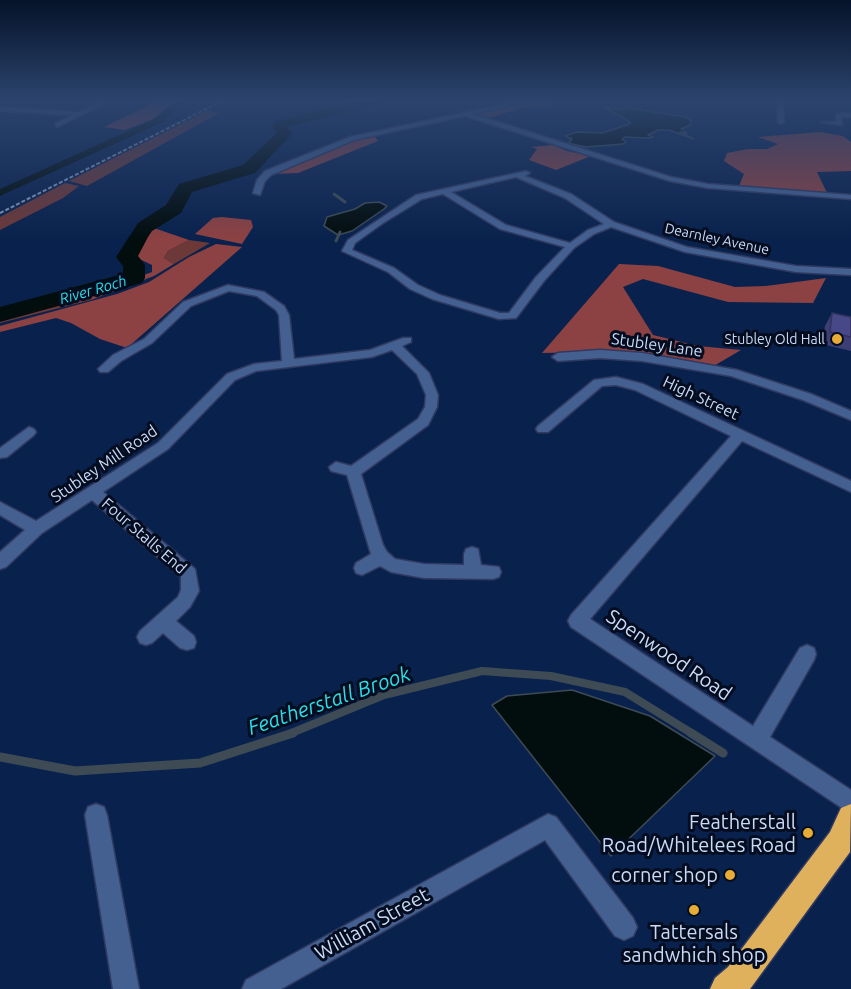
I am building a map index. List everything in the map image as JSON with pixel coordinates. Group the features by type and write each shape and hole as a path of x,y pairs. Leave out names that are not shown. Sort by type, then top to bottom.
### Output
{"highway":[{"path":"737,985 847,838"}],"street":[{"path":"257,193 261,180 268,173 330,147"},
{"path":"570,147 670,179 708,186 851,196"},
{"path":"510,316 484,314 436,297 414,287 391,270 347,251 351,242 408,201 444,191 519,176 529,171"},
{"name":"Dearnley Avenue","path":"519,176 568,196 611,224 685,249 796,269 851,272"},
{"path":"444,191 503,227 571,246"},
{"path":"509,331 510,316 571,246 591,232 611,224"},
{"path":"104,369 117,358 148,341 187,304 226,284 260,294 280,308 284,315 288,364"},
{"name":"Stubley Mill Road","path":"0,562 36,530 162,446 231,377 254,368 372,352 400,343 423,372 432,395 431,407 423,422 353,472"},
{"name":"Stubley Lane","path":"558,357 600,354 642,357 733,374 807,397 851,416"},
{"name":"High Street","path":"543,429 598,383 616,381 639,387 851,487"},
{"path":"1,454 29,432"},
{"name":"Spenwood Road","path":"739,435 577,621 851,803"},
{"path":"336,467 353,472 381,557 391,565 424,572 493,572"},
{"name":"Four Stalls End","path":"93,492 189,574 190,591 184,602 146,637"},
{"path":"0,508 36,530"},
{"path":"472,554 473,572"},
{"path":"362,568 381,557"},
{"path":"164,622 187,642"},
{"path":"757,740 807,654"},
{"path":"96,815 126,989"},
{"name":"William Street","path":"255,989 549,825 624,927"}],"shaded area":[{"path":"135,147 157,147 87,186 69,181"},
{"path":"337,147 363,147 298,173 271,174"},
{"path":"531,147 558,147 591,156 556,170 529,160 537,149"},
{"path":"851,147 851,171 817,172 827,193 739,186 744,174 724,161 727,153 748,149"},
{"path":"65,183 79,186 63,198 0,230 0,217"},
{"path":"379,202 387,206 352,231 338,235 324,226 327,217 355,209 365,203"},
{"path":"213,218 251,220 253,227 242,244 195,234"},
{"path":"148,226 189,240 168,251 164,258 174,264 154,276 91,300 90,295 152,272 152,265 131,255"},
{"path":"189,240 210,243 174,264 164,258 168,251"},
{"path":"216,244 242,247 127,348 100,339 71,323 56,318 0,332 0,326 117,294 149,282 189,257"},
{"path":"619,264 658,266 735,287 766,286 826,278 813,303 728,302 643,279 623,287 653,335 698,346 741,350 712,367 593,352 542,353"},
{"path":"90,295 91,300 0,323 0,319"},
{"path":"572,690 650,716 715,756 611,856 492,705 507,696"}],"building":[{"path":"832,313 851,317 851,337 830,332"}],"waterway":[{"path":"0,193 103,147"},
{"name":"River Roch","path":"0,315 134,278 134,265 127,257 138,236 145,227 174,209 185,188 249,169 271,147"},
{"path":"334,194 345,202"},
{"path":"336,241 340,232"},
{"name":"Featherstall Brook","path":"289,734 384,695 482,671 551,676 625,692 693,734"},
{"name":"Featherstall Brook","path":"0,757 75,771 200,763 293,733"},
{"name":"Featherstall Brook","path":"691,733 723,753"}],"railway":[{"path":"0,213 131,147"}],"place":[{"name":"Stubley Old Hall","path":"837,339"},
{"name":"Featherstall Road/Whitelees Road","path":"808,833"},
{"name":"corner shop","path":"730,875"},
{"name":"Tattersals sandwhich shop","path":"694,910"}]}
